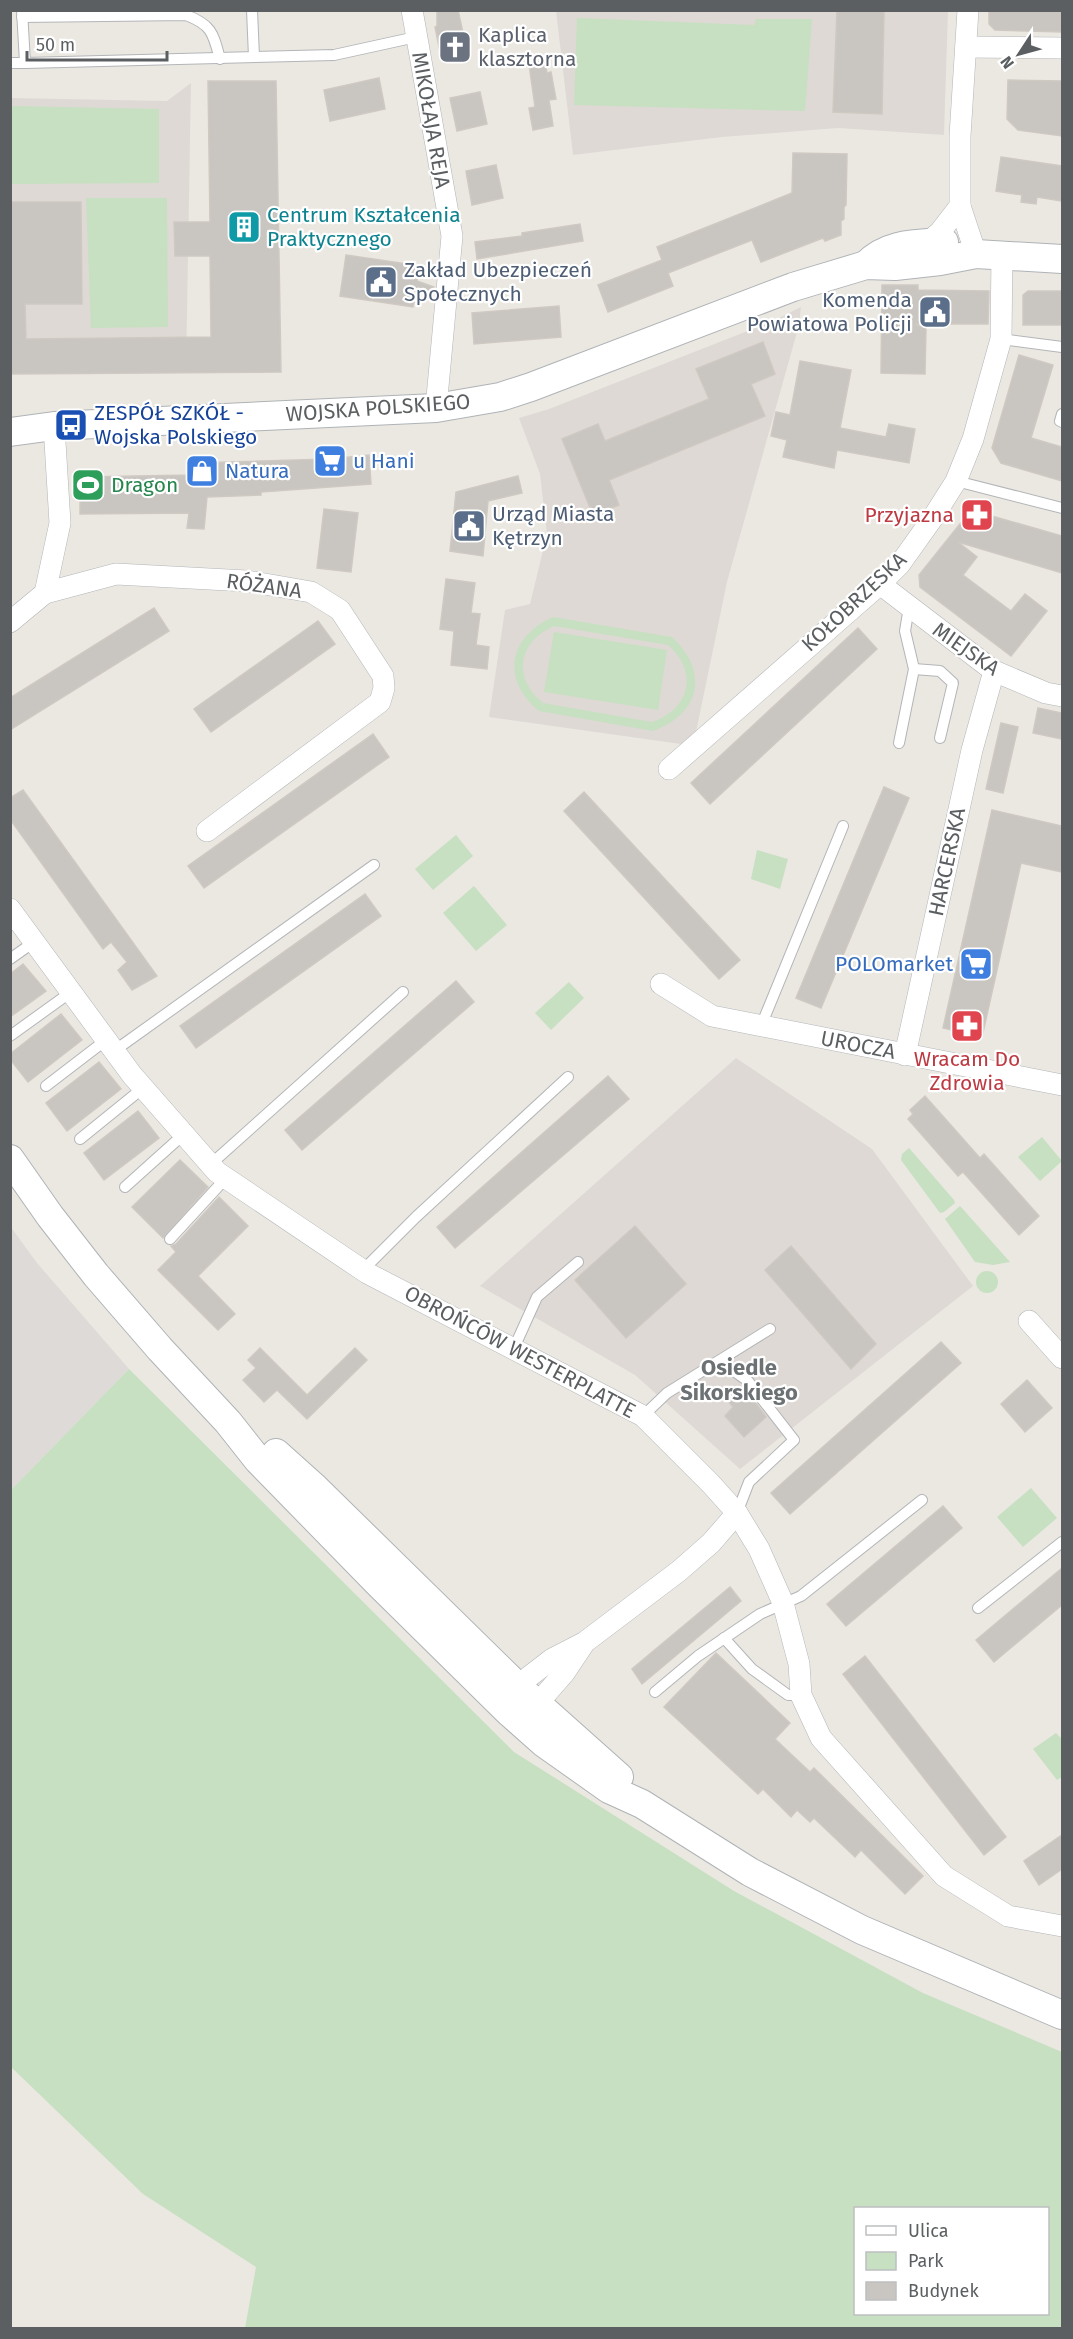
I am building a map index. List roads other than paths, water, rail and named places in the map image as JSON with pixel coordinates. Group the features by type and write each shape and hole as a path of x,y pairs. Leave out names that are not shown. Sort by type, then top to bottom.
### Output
{"street":[{"name":"MIKOŁAJA REJA","path":"412,10 452,237 436,408"},
{"name":"KOŁOBRZESKA","path":"669,769 900,564 956,481 973,439 1001,339 989,254 960,206 960,136 968,10"},
{"path":"966,47 1062,48"},
{"path":"927,243 940,232 960,206"},
{"name":"WOJSKA POLSKIEGO","path":"866,266 874,256 896,245 946,241 964,244 989,254"},
{"name":"WOJSKA POLSKIEGO","path":"10,432 54,426 436,408 500,397 531,387 793,287 866,266 895,266 989,254 1062,259"},
{"path":"10,622 45,593 60,523 54,426"},
{"name":"RÓŻANA","path":"45,593 116,574 247,581 311,592 340,610 383,675 384,688 380,702 207,831"},
{"name":"MIEJSKA","path":"880,584 994,671 1046,693 1062,696"},
{"name":"HARCERSKA","path":"905,1055 972,750 994,671"},
{"name":"OBROŃCÓW WESTERPLATTE","path":"10,909 143,1088 218,1171 363,1270 643,1416 737,1513 768,1567 783,1603 799,1664 801,1695 821,1737 944,1876 1008,1916 1062,1926"},
{"name":"UROCZA","path":"661,984 712,1016 1062,1085"},
{"path":"10,1159 50,1216 96,1275 160,1349 228,1422 266,1468 521,1700 618,1776 642,1804 750,1872 862,1930 1062,2015"},
{"path":"1029,1321 1062,1358"},
{"path":"521,1700 565,1672 585,1642 679,1571 711,1543 737,1513"}],"lane":[{"path":"252,10 254,57"},
{"path":"25,63 22,14 186,15 204,22 213,37 220,59"},
{"path":"10,63 334,55 416,37"},
{"path":"1001,339 1062,346"},
{"path":"1062,414 1060,421 1062,422"},
{"path":"956,481 1062,508"},
{"path":"899,743 914,669 905,632 909,607"},
{"path":"914,669 940,671 953,683 940,738"},
{"path":"761,1026 843,826"},
{"path":"46,1086 110,1046 374,865"},
{"path":"10,959 34,942"},
{"path":"10,1036 71,992"},
{"path":"170,1239 218,1171 403,992"},
{"path":"363,1270 416,1217 568,1077"},
{"path":"80,1139 143,1088"},
{"path":"124,1187 184,1134"},
{"path":"514,1348 537,1296 578,1262"},
{"path":"643,1416 667,1392 770,1329"},
{"path":"720,1361 748,1381 794,1440 749,1482 737,1513"},
{"path":"655,1692 698,1656 760,1614 801,1596 922,1500"},
{"path":"978,1608 1062,1542"},
{"path":"724,1638 752,1669 788,1695 801,1695"}],"place":[{"name":"Kaplica klasztorna","path":"455,47"},
{"name":"Centrum Kształcenia Praktycznego","path":"244,227"},
{"name":"Zakład Ubezpieczeń Społecznych","path":"381,282"},
{"name":"Komenda Powiatowa Policji","path":"935,312"},
{"name":"ZESPÓŁ SZKÓŁ - Wojska Polskiego","path":"71,425"},
{"name":"u Hani","path":"330,461"},
{"name":"Natura","path":"202,471"},
{"name":"Dragon","path":"88,485"},
{"name":"Przyjazna","path":"977,515"},
{"name":"Urząd Miasta Kętrzyn","path":"469,526"},
{"name":"POLOmarket","path":"976,964"},
{"name":"Wracam Do Zdrowia","path":"967,1026"}],"district":[{"name":"Osiedle Sikorskiego","path":"739,1380"}]}
